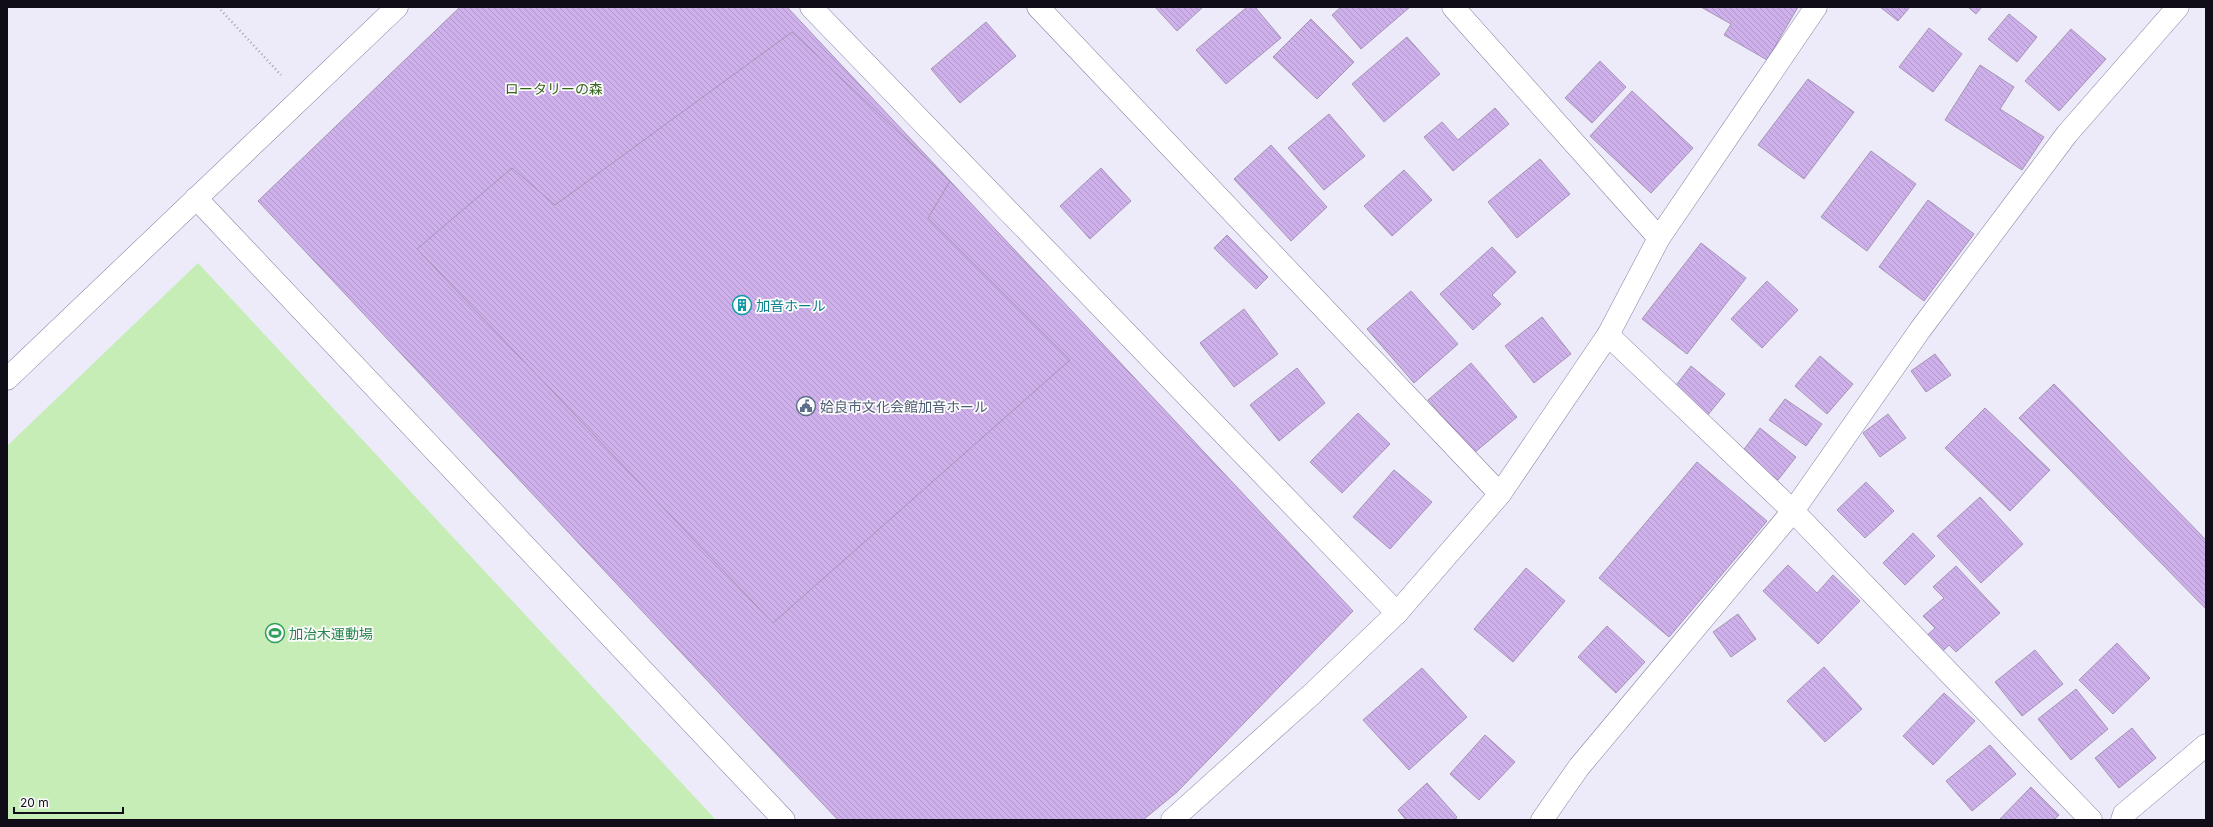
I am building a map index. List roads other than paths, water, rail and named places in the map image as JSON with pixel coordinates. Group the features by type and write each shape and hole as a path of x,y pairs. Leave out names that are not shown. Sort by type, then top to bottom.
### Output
{"street":[{"path":"7,379 397,7"},
{"path":"811,7 1397,613"},
{"path":"1038,7 1500,494"},
{"path":"1453,7 1659,238"},
{"path":"1172,820 1312,694 1397,613 1500,494 1608,335 1659,238 1816,7"},
{"path":"1542,820 1579,768 1793,511 1920,330 2067,134 2178,7"},
{"path":"196,198 784,820"},
{"path":"1608,335 1793,511 2091,820"},
{"path":"2122,820 2124,814 2206,746"}],"place":[{"name":"加音ホール","path":"742,305"},
{"name":"姶良市文化会館加音ホール","path":"806,406"},
{"name":"加治木運動場","path":"275,633"}],"park label":[{"name":"ロータリーの森","path":"554,88"}]}
